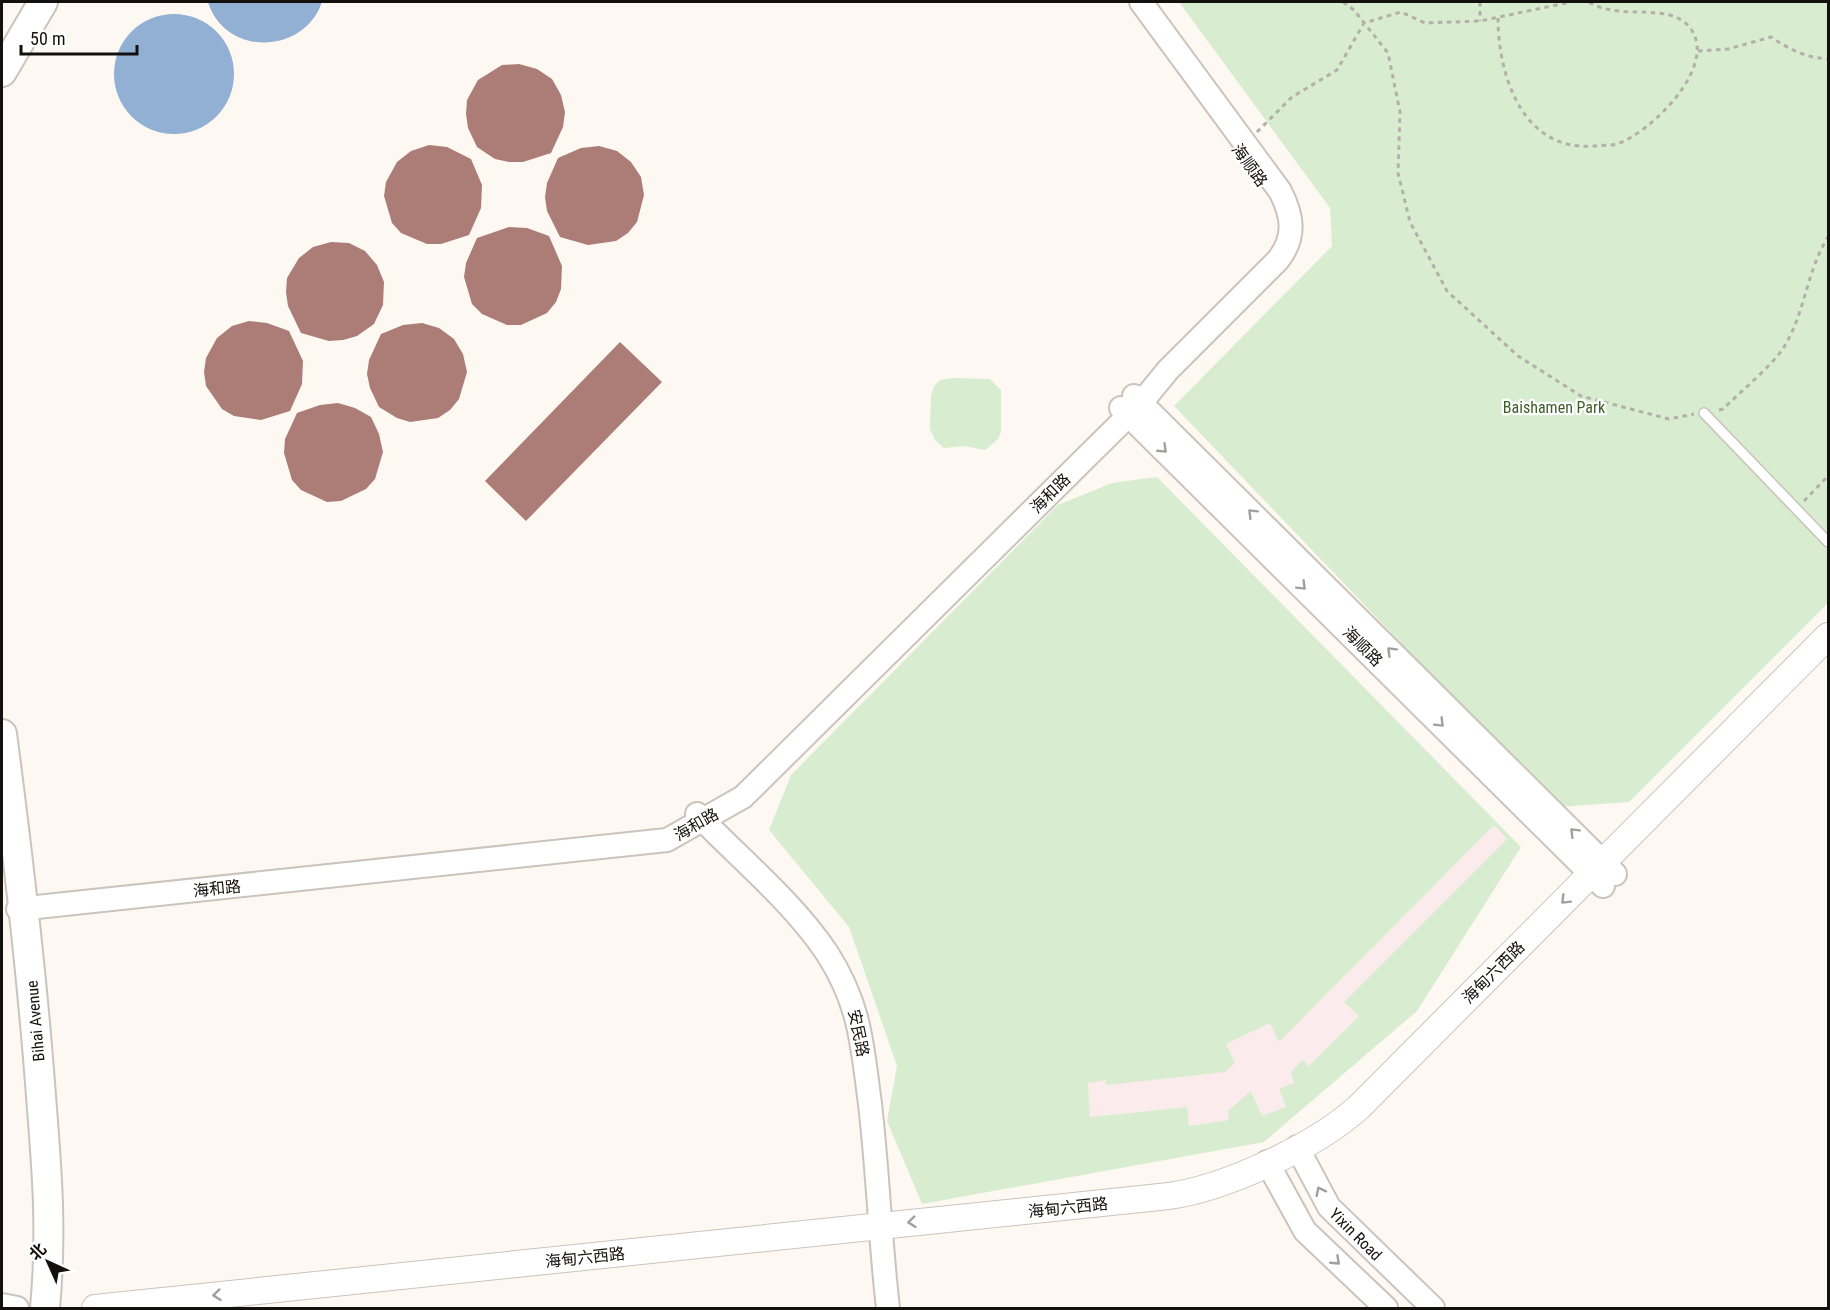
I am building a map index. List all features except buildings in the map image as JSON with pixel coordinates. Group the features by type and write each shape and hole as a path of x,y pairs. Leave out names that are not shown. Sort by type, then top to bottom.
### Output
{"main road":[{"path":"2,53 33,2"},
{"path":"2,72 43,2"},
{"name":"海甸六西路","path":"94,1308 877,1235 1182,1210 1230,1199 1271,1169 1301,1154 1344,1140 1368,1120 1828,636"},
{"name":"海甸六西路","path":"1603,874 1828,660"},
{"name":"Bihai Avenue","path":"2,734 50,1198 50,1247 45,1308"},
{"name":"Bihai Avenue","path":"2,793 21,904 43,1226 39,1234 32,1308"},
{"name":"海甸六西路","path":"242,1308 877,1235"}],"street":[{"name":"海顺路","path":"1130,2 1272,196 1284,224 1278,248 1267,262 1131,405"},
{"name":"海顺路","path":"1131,405 1278,260 1288,245 1292,229 1290,212 1280,191 1141,2"},
{"name":"海顺路","path":"1131,405 1603,874"},
{"name":"海和路","path":"21,904 667,840 693,820 742,797 1131,405"},
{"name":"安民路","path":"693,820 814,936 837,970 855,1009 864,1044 879,1177 877,1235 882,1308"},
{"name":"Yixin Road","path":"1301,1154 1329,1207 1433,1308"},
{"name":"Yixin Road","path":"1271,1169 1305,1231 1386,1308"},
{"name":"安民路","path":"877,1235 888,1308"},
{"path":"2,1305 17,1308"}],"lane":[{"path":"1704,412 1828,542"}],"path":[{"path":"1343,2 1364,23 1388,53 1400,112 1398,173 1410,222 1447,291 1518,356 1581,396 1669,419 1723,409 1784,348 1802,306 1819,252 1828,237"},
{"path":"1480,2 1480,21"},
{"path":"1255,134 1292,97 1337,70 1364,23 1401,12 1425,23 1480,21 1571,2"},
{"path":"1498,18 1498,46 1503,72 1513,94 1530,121 1548,138 1574,148 1616,144 1643,130 1692,76 1698,51 1691,30 1673,15 1624,13 1588,2"},
{"path":"1698,51 1728,48 1771,37 1786,47 1813,58 1828,58"},
{"path":"1796,509 1828,476"}],"shaded area":[{"path":"1494,825 1507,839 1344,1002 1359,1016 1294,1083 1287,1107 1262,1116 1252,1091 1229,1111 1229,1120 1188,1126 1187,1107 1090,1117 1088,1083 1106,1079 1106,1084 1226,1044 1270,1023 1279,1042"}],"green space":[{"name":"Baishamen Park","path":"1179,2 1828,2 1828,603 1629,802 1558,807 1174,406 1332,246 1330,208"},
{"path":"990,379 1001,390 1001,432 998,439 985,450 964,446 944,448 935,440 930,429 931,396 934,386 940,380"},
{"path":"1157,477 1521,847 1417,1011 1264,1142 922,1204 887,1121 897,1066 849,927 769,830 791,775 1058,505 1112,483","holes":["1494,825 1507,839 1344,1002 1359,1016 1309,1066 1302,1060 1291,1072 1294,1083 1279,1089 1286,1107 1262,1116 1251,1091 1228,1111 1229,1120 1189,1126 1187,1107 1090,1117 1088,1083 1106,1080 1106,1085 1225,1072 1235,1063 1226,1044 1270,1023 1279,1042"]}],"water":[{"path":"208,2 322,2 313,19 299,32 283,40 265,42 247,40 230,33 217,20"},
{"path":"174,14 197,19 216,32 229,51 234,74 229,97 216,116 197,129 174,134 151,129 132,116 119,97 114,74 119,51 132,32 151,19"}]}
